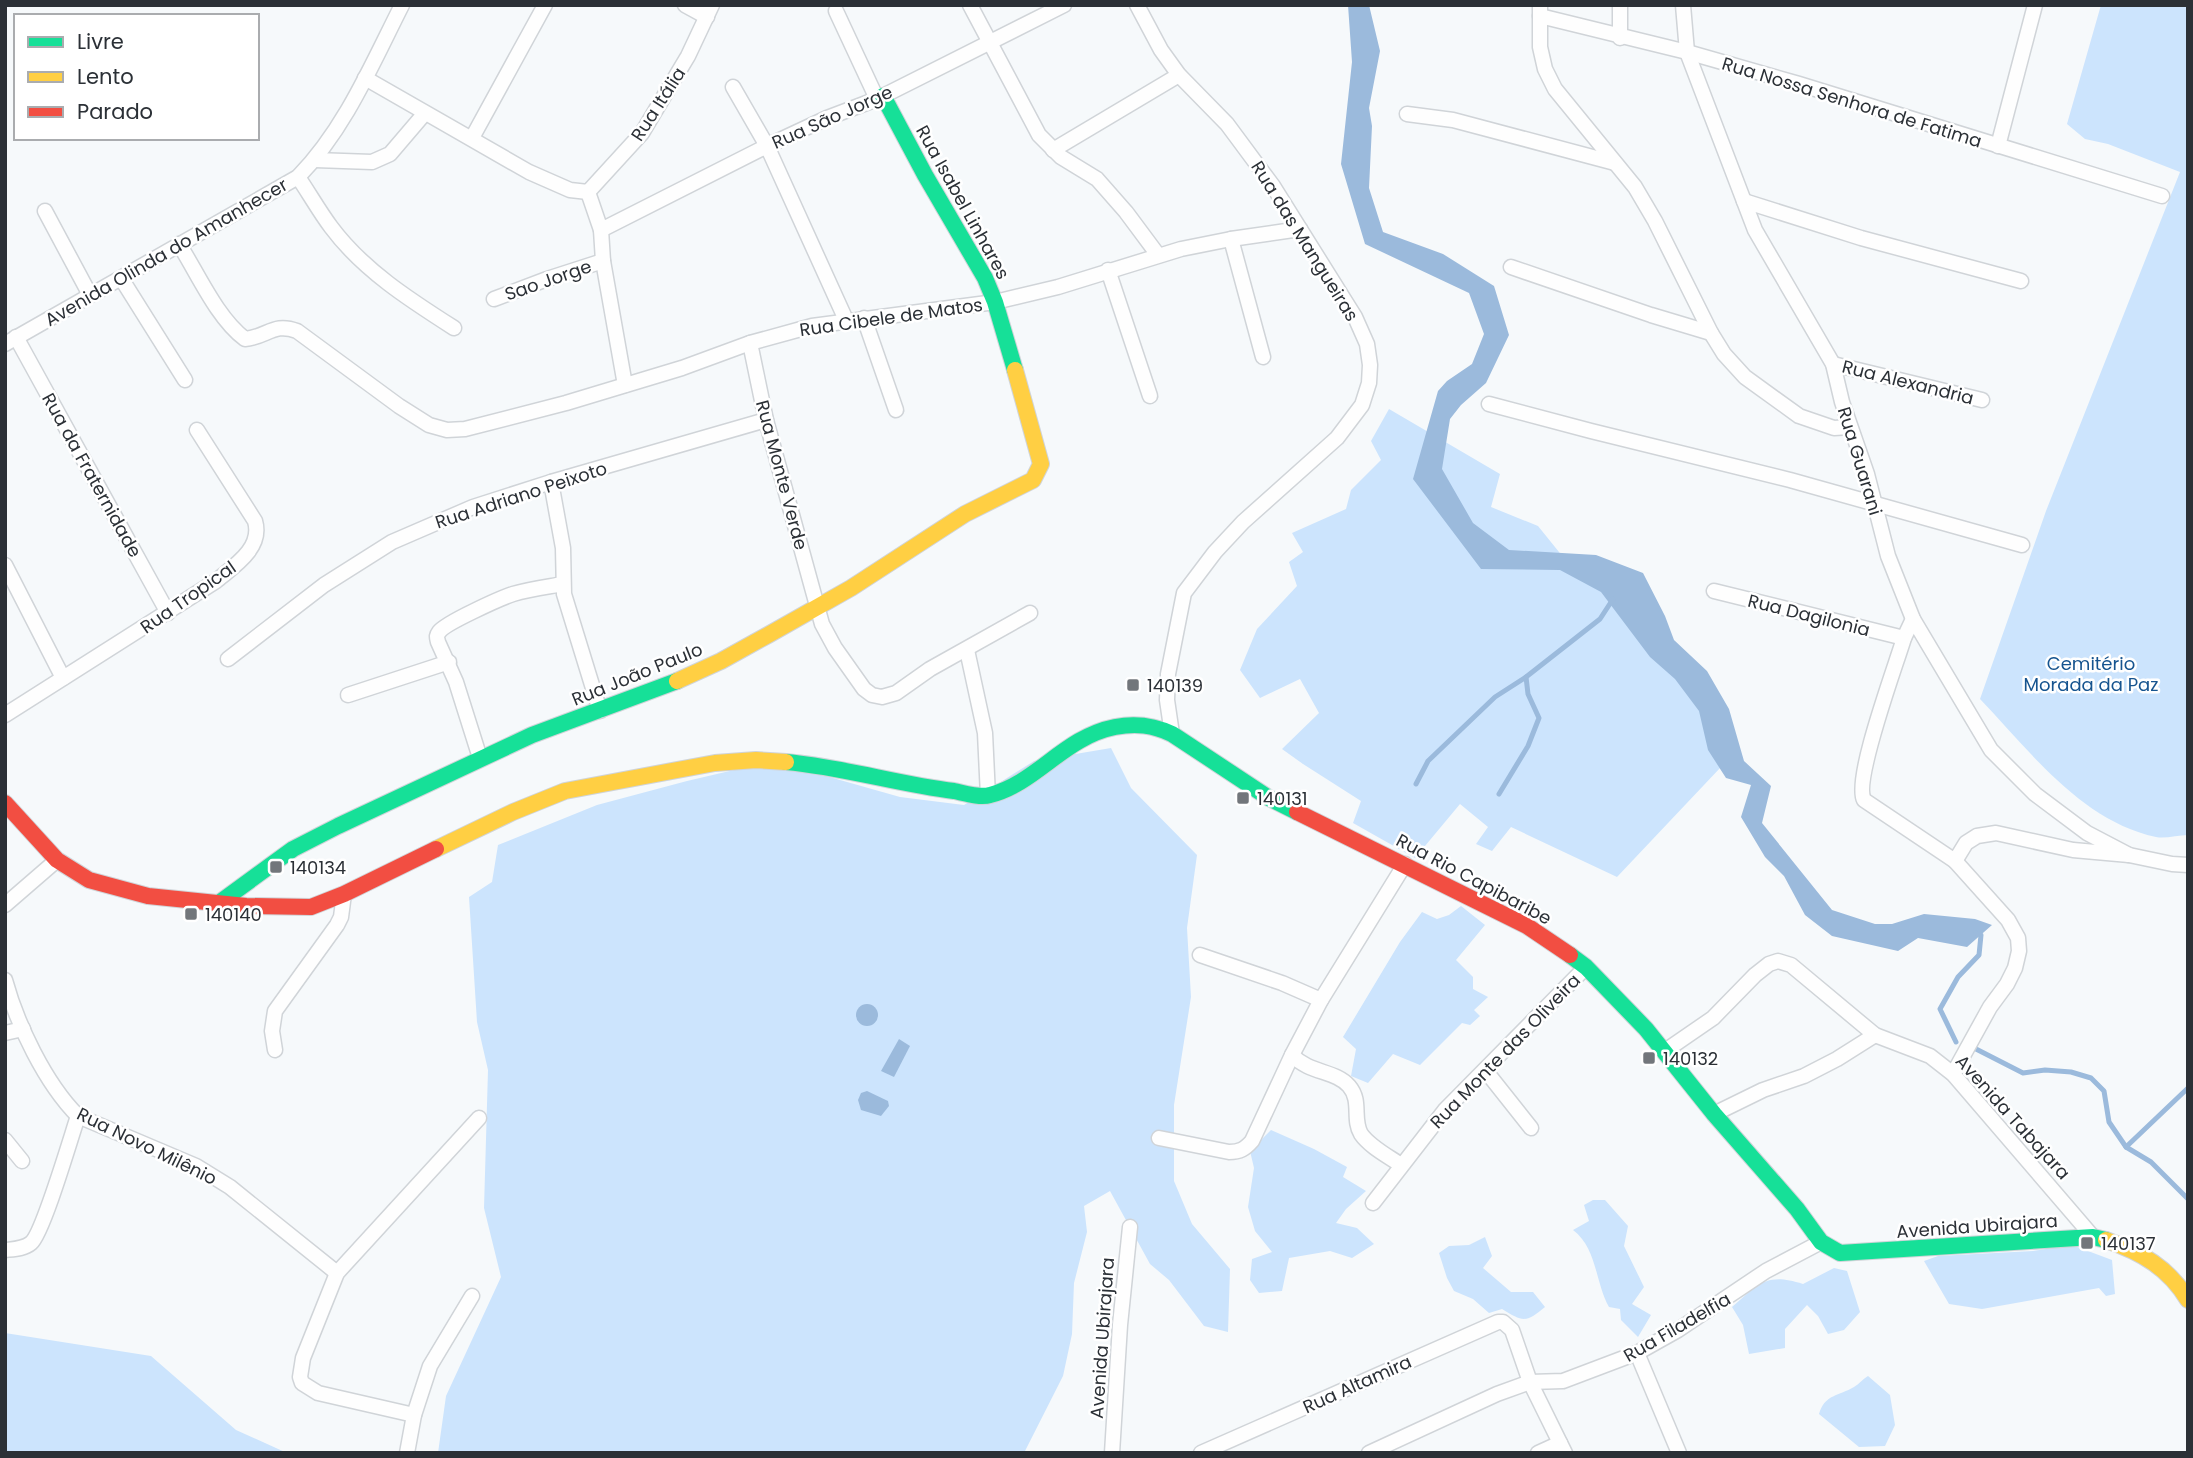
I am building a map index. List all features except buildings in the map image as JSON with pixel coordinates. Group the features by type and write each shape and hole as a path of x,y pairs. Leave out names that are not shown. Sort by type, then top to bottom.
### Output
{"street":[{"name":"Avenida Olinda do Amanhecer","path":"11,341 298,177 315,160 355,99 402,5"},
{"path":"472,138 545,5"},
{"path":"685,5 710,11"},
{"path":"970,5 1035,128 1053,150 1097,179 1158,254"},
{"name":"Rua São Jorge","path":"601,230 767,146 880,97 1064,5"},
{"name":"Rua das Mangueiras","path":"1137,5 1161,50 1179,75 1227,124 1257,162 1355,317 1367,344 1370,365 1369,383 1362,405 1337,438 1243,522 1215,552 1184,593 1168,674 1167,700 1172,734"},
{"path":"1620,5 1620,38"},
{"name":"Rua Guarani","path":"1683,5 1687,52 1744,201 1769,258 1833,364 1888,555 1913,619 1991,750 2035,794 2087,833 2129,855"},
{"path":"1998,146 2035,5"},
{"path":"1537,9 1540,47 1545,69 1555,89 1635,187 1724,354 1745,377 1799,416 1834,428 1850,427"},
{"name":"Rua Nossa Senhora de Fatima","path":"1537,9 1620,38 1687,52 1813,88 2162,196"},
{"name":"Rua Itália","path":"588,192 642,132 688,56 710,11"},
{"path":"836,11 880,97"},
{"path":"1053,150 1179,75"},
{"path":"365,78 529,172 570,190 588,192 601,230 603,261 625,385"},
{"path":"733,87 767,146 846,320"},
{"name":"Rua Isabel Linhares","path":"880,97 979,267 995,302 1038,449"},
{"path":"315,160 372,162 390,154 425,113"},
{"path":"1407,114 1452,120 1615,163"},
{"path":"298,177 332,228 358,257 405,297 454,328"},
{"path":"1744,201 1861,238 2021,281"},
{"path":"45,211 90,295"},
{"name":"Rua Cibele de Matos","path":"179,244 221,313 234,331 245,339 258,338 285,327 297,331 399,406 429,425 447,430 465,429 511,418 682,368 750,343 812,326 995,302 1058,288 1158,254 1231,239 1300,229"},
{"path":"1231,239 1263,357"},
{"name":"Sao Jorge","path":"494,299 603,261"},
{"path":"1511,267 1711,333"},
{"path":"1108,270 1150,396"},
{"path":"121,278 185,380"},
{"path":"864,318 896,410"},
{"name":"Rua da Fraternidade","path":"11,341 167,614"},
{"name":"Rua Monte Verde","path":"750,343 766,421 822,624 835,648 864,689 872,695 882,697 896,693 930,669 967,650"},
{"name":"Rua Alexandria","path":"1833,364 1982,400"},
{"path":"1489,404 1591,432 1790,480 2022,545"},
{"name":"Rua Adriano Peixoto","path":"228,659 324,585 392,542 473,508 551,482 766,421"},
{"name":"Rua Tropical","path":"5,715 216,581 239,562 256,539 257,529 248,509 197,430"},
{"name":"Rua João Paulo","path":"219,903 293,849 480,758 666,686 721,661 851,588 965,514 1033,480 1041,464 1038,449"},
{"path":"551,482 563,548 563,584 600,711"},
{"path":"5,565 63,678"},
{"path":"480,758 449,662 437,635 440,629 503,597 563,584"},
{"name":"Rua Dagilonia","path":"1714,591 1904,638"},
{"path":"5,803 57,860 89,880 148,896 246,906 311,907 344,894 477,828 565,791 703,765 756,760 807,764 922,787 988,796 985,733 967,650 1030,613"},
{"path":"1913,619 1904,638 1866,760 1861,794 1864,800 1955,861 2008,920 2018,938 2019,951 2015,968 1953,1074"},
{"path":"348,695 449,662"},
{"name":"Rua Rio Capibaribe","path":"988,796 1017,784 1067,747 1096,731 1145,724 1172,734 1269,798 1527,926 1586,967 1665,1051 1714,1114 1797,1209 1821,1242"},
{"path":"1955,861 1966,843 1977,836 1996,833 2073,850 2188,864"},
{"path":"5,905 57,860"},
{"path":"1159,1138 1238,1152 1252,1141 1321,1000 1405,864"},
{"path":"275,1049 272,1031 275,1011 337,925 341,917 344,894"},
{"path":"1200,955 1282,983 1321,1000"},
{"name":"Avenida Tabajara","path":"1665,1051 1713,1018 1769,964 1778,961 1791,965 1875,1035 1930,1056 1953,1074 2093,1237"},
{"name":"Rua Monte das Oliveira","path":"1373,1203 1445,1110 1586,967"},
{"name":"Rua Novo Milênio","path":"5,980 23,1029 54,1087 64,1103 78,1116 196,1166 230,1187 337,1273"},
{"path":"5,1033 23,1029"},
{"path":"1714,1114 1763,1090 1804,1076 1838,1059 1875,1035"},
{"path":"1292,1055 1309,1069 1329,1074 1349,1086 1357,1101 1360,1132 1401,1165"},
{"path":"1485,1070 1531,1128"},
{"path":"5,1250 19,1249 32,1243 43,1222 78,1116"},
{"path":"414,1415 318,1393 302,1383 300,1377 303,1358 337,1273 479,1118"},
{"path":"5,1140 22,1161"},
{"name":"Avenida Ubirajara","path":"1112,1453 1130,1227"},
{"path":"2093,1237 2122,1244 2152,1260 2173,1278 2188,1300"},
{"name":"Avenida Ubirajara","path":"1821,1242 1840,1253 1865,1253 2093,1237"},
{"name":"Rua Filadelfia","path":"1370,1453 1462,1409 1530,1382 1563,1381 1637,1353 1678,1330 1766,1271 1821,1242"},
{"path":"407,1453 414,1415 430,1366 472,1296"},
{"name":"Rua Altamira","path":"1201,1453 1499,1322 1512,1330 1530,1382"},
{"path":"1637,1353 1679,1453"},
{"path":"1530,1382 1563,1448 1538,1453"}],"green space":[{"name":"Cemitério Morada da Paz","path":"2101,5 2188,5 2188,835 2167,837 2156,837 2129,829 2081,800 2038,761 1980,699 2046,511 2180,172 2108,144 2085,139 2067,124"},
{"path":"1389,409 1500,474 1491,507 1538,526 1580,578 1605,581 1738,749 1617,877 1511,827 1492,851 1476,844 1488,827 1460,804 1415,858 1353,823 1361,801 1282,749 1319,713 1300,679 1260,698 1240,670 1257,629 1297,586 1289,562 1303,552 1292,533 1346,509 1351,490 1381,460 1371,441"},
{"path":"1111,748 1131,788 1197,855 1187,928 1191,997 1174,1105 1174,1181 1192,1224 1230,1269 1228,1332 1204,1326 1169,1280 1150,1264 1110,1191 1084,1206 1087,1232 1074,1283 1072,1334 1063,1376 1024,1453 438,1453 446,1396 501,1277 484,1208 488,1070 477,1022 469,897 492,882 498,845 597,805 773,761 900,797 964,805 1034,761"},
{"path":"1461,906 1485,925 1456,960 1473,977 1473,989 1488,997 1474,1010 1480,1016 1470,1025 1462,1023 1420,1065 1393,1054 1368,1083 1351,1076 1356,1049 1343,1037 1400,942 1422,912 1437,919 1449,915"},
{"path":"1271,1130 1347,1167 1343,1177 1366,1191 1346,1209 1336,1223 1357,1228 1374,1244 1352,1258 1330,1251 1289,1258 1282,1291 1259,1293 1250,1280 1252,1259 1272,1252 1255,1231 1248,1207 1254,1168 1250,1151"},
{"path":"1593,1200 1605,1200 1628,1226 1624,1246 1644,1287 1632,1304 1651,1315 1638,1337 1621,1320 1620,1309 1609,1307 1587,1246 1573,1230 1589,1221 1584,1205"},
{"path":"1485,1237 1492,1256 1483,1268 1511,1292 1533,1292 1545,1307 1533,1316 1524,1319 1502,1309 1489,1313 1473,1299 1454,1291 1439,1253 1449,1246 1469,1245"},
{"path":"2072,1245 2112,1260 2115,1294 2106,1296 2099,1288 1982,1309 1949,1304 1924,1261 1938,1256 2033,1251"},
{"path":"1834,1268 1847,1271 1860,1312 1844,1330 1828,1334 1818,1316 1807,1305 1785,1329 1785,1348 1749,1354 1743,1325 1732,1307 1764,1282 1780,1279 1803,1284"},
{"path":"5,1333 151,1356 236,1430 287,1453 5,1453"},
{"path":"1868,1376 1890,1395 1895,1425 1885,1446 1859,1447 1819,1414 1829,1399 1854,1387"}],"shaded area":[{"path":"1348,5 1369,5 1380,51 1369,108 1372,126 1369,188 1383,232 1443,254 1494,286 1509,335 1486,383 1461,405 1450,419 1442,469 1473,523 1509,550 1596,555 1643,573 1674,640 1707,671 1729,709 1744,761 1771,786 1762,823 1832,910 1875,924 1892,924 1924,914 1975,919 1992,925 1967,947 1918,938 1898,951 1832,936 1805,915 1784,876 1765,857 1741,817 1751,785 1726,778 1708,750 1699,711 1675,679 1650,657 1601,592 1560,570 1481,569 1413,479 1438,391 1447,381 1472,364 1484,334 1469,293 1365,244 1341,164 1352,62"},
{"path":"867,1004 875,1007 878,1015 875,1023 867,1026 859,1023 856,1015 859,1007"},
{"path":"899,1039 910,1046 894,1077 881,1071"},
{"path":"867,1091 888,1101 889,1106 881,1116 861,1110 858,1100 861,1093"}],"waterway":[{"path":"1416,784 1428,761 1495,697 1526,677 1600,619 1613,599"},
{"path":"1499,794 1528,746 1539,718 1528,694 1526,677"},
{"path":"1956,1042 1940,1009 1958,977 1979,955 1981,935 1976,933"},
{"path":"1976,1049 2023,1073 2045,1070 2071,1072 2091,1078 2104,1091 2109,1122 2126,1147 2151,1162 2188,1199"},
{"path":"2126,1147 2188,1088"}],"traffic: fast":[{"path":"883,96 985,278 1015,370"},
{"path":"219,903 293,849 338,826 532,735 677,681"},
{"path":"786,762 986,796 1022,781 1065,750 1097,732 1137,725 1172,734 1269,798 1297,812"},
{"path":"1570,955 1586,967 1646,1029 1714,1114 1797,1209 1821,1242 1840,1253 2093,1237 2106,1240"}],"traffic: slow":[{"path":"677,681 768,635 851,588 965,514 1033,480 1041,464 1015,370"},
{"path":"436,849 513,812 565,791 715,763 756,760 786,762"},
{"path":"2106,1240 2153,1262 2172,1279 2188,1300"}],"traffic: jam":[{"path":"5,803 57,860 89,880 148,896 246,906 311,907 436,849"},
{"path":"1297,812 1527,926 1570,955"}],"place":[{"name":"140139","path":"1133,685"},
{"name":"140131","path":"1243,798"},
{"name":"140134","path":"276,867"},
{"name":"140140","path":"191,914"},
{"name":"140132","path":"1649,1058"},
{"name":"140137","path":"2087,1243"}]}
